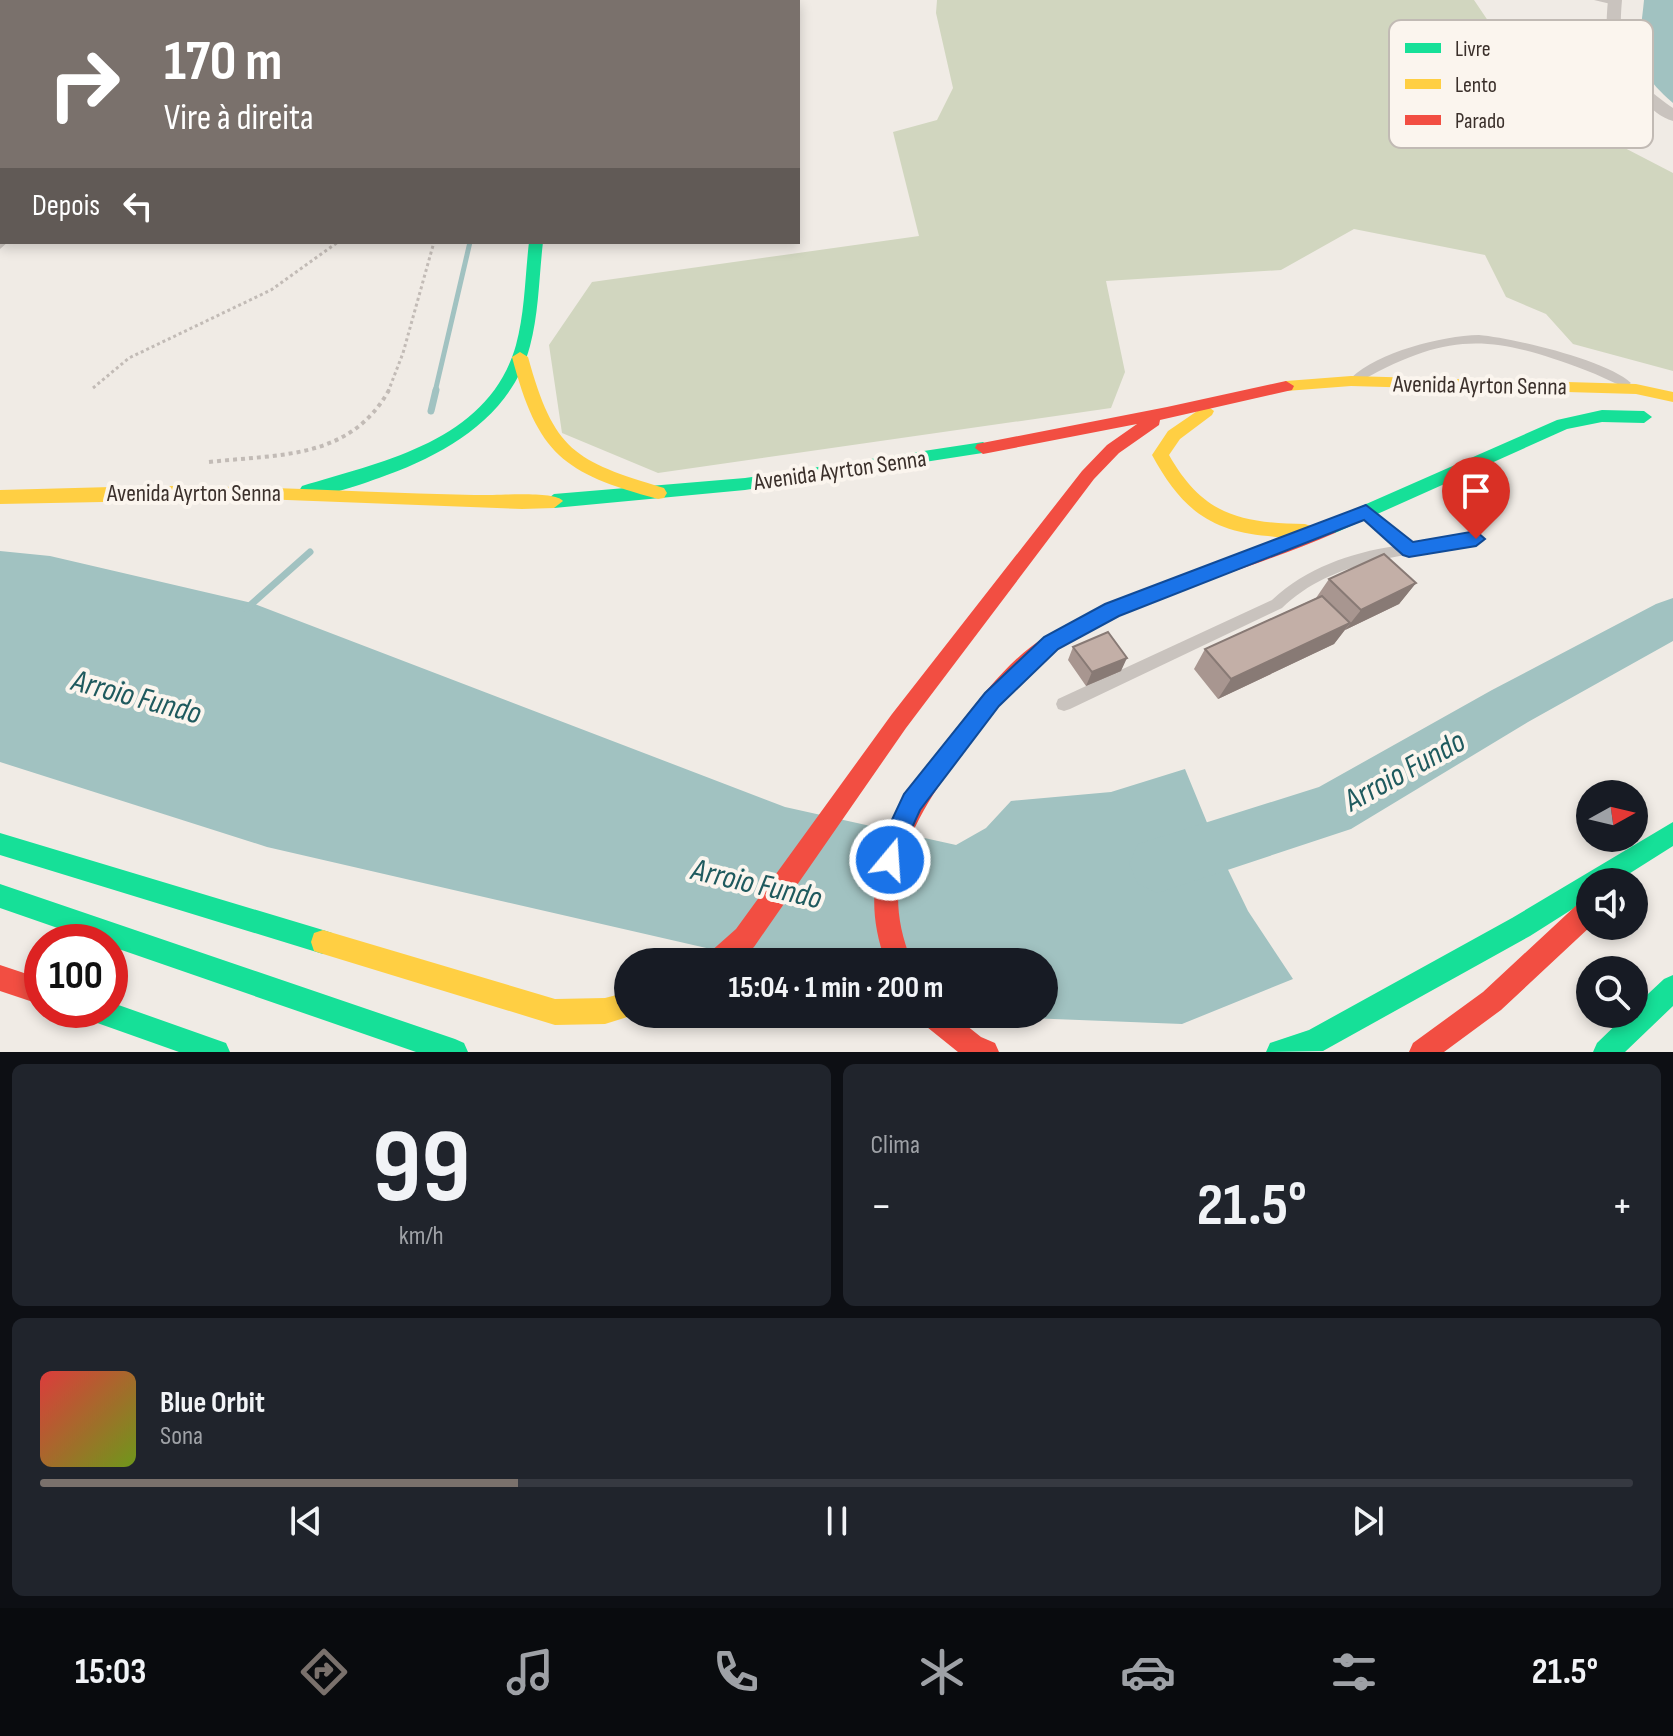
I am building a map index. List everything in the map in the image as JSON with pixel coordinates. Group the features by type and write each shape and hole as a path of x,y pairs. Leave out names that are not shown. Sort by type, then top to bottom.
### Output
{"main road":[{"path":"299,493 388,469 447,437 497,396 511,377 520,357 536,244"},
{"path":"520,357 534,410 550,441 559,451 581,468 622,485 658,493"},
{"name":"Avenida Ayrton Senna","path":"0,497 113,492 299,493 523,503 658,493 923,459 1167,413 1284,386 1351,381 1636,389 1673,397"},
{"path":"1225,400 1180,428 1166,442 1160,455 1177,488 1196,508 1216,520 1270,532 1323,531"},
{"path":"734,948 769,906 899,721 1088,475 1113,449 1167,413"},
{"path":"893,948 886,880 894,841 912,802 992,699 1051,643 1112,610 1323,531 1563,424 1602,416 1659,419"},
{"path":"1636,868 1673,833"},
{"path":"1616,868 1673,833"},
{"path":"0,844 555,1012 614,1009"},
{"path":"1279,1052 1314,1042 1521,927 1576,893"},
{"path":"0,896 455,1052"},
{"path":"1422,1052 1492,1001 1576,923"},
{"path":"0,978 24,986"},
{"path":"1606,1052 1673,988"},
{"path":"128,1021 217,1052"},
{"path":"949,1028 972,1046 986,1052"}],"street":[{"path":"1653,100 1673,116"}],"lane":[{"path":"1598,0 1615,2"},
{"path":"1351,381 1395,356 1423,348 1467,340 1496,340 1574,361 1602,371 1636,389"},
{"path":"1366,512 1409,550"},
{"path":"1064,704 1277,604 1288,592 1344,564 1377,553 1476,539"}],"path":[{"path":"93,388 129,358 271,290 335,244"},
{"path":"195,463 320,449 336,443 369,420 381,407 396,381 433,244"}],"green space":[{"path":"937,0 1474,0 1488,20 1389,20 1389,148 1625,148 1673,173 1673,371 1573,344 1546,314 1506,297 1485,255 1354,229 1281,270 1106,281 1125,372 1111,408 658,473 562,433 549,345 592,282 919,236 893,132 937,120 953,88 936,13"}],"water":[{"path":"1644,0 1673,0 1673,103 1653,83 1653,20 1642,20"},
{"path":"0,551 50,556 252,603 785,807 956,845 986,828 1011,801 1111,792 1185,769 1248,911 1293,979 1182,1024 1058,1019 1058,948 706,948 267,847 0,762"}],"building":[{"path":"1384,554 1416,583 1361,610 1329,579"},
{"path":"1322,596 1350,623 1231,679 1205,649"},
{"path":"1108,632 1127,658 1092,672 1073,647"}],"waterway":[{"path":"435,392 470,244"},
{"path":"431,411 436,390"},
{"path":"246,609 310,552"},
{"name":"Arroio Fundo","path":"1158,864 1331,810 1510,706 1673,618"}],"traffic: fast":[{"path":"308,491 401,463 460,432 484,412 505,387 519,358 529,315 536,244"},
{"path":"1329,528 1563,424 1602,416 1644,417"},
{"path":"554,501 745,484 983,448"},
{"path":"1617,868 1673,833"},
{"path":"0,844 323,942"},
{"path":"1279,1052 1314,1042 1521,927 1576,893"},
{"path":"0,896 455,1052"},
{"path":"1606,1052 1673,988"},
{"path":"128,1021 217,1052"}],"traffic: slow":[{"path":"520,357 538,414 549,435 563,451 601,475 658,493"},
{"path":"1286,386 1351,381 1636,389 1673,397"},
{"path":"1206,411 1174,435 1160,455 1187,495 1218,518 1237,524 1305,531"},
{"path":"0,497 224,492 458,501 554,501"},
{"path":"323,942 555,1012 614,1009"}],"traffic: jam":[{"path":"983,448 1167,413 1286,386"},
{"path":"734,948 745,938 899,721 1088,475 1113,449 1153,421"},
{"path":"894,948 888,909 888,881 899,832 922,789 988,705 1021,669 1055,641 1087,623 1329,528"},
{"path":"1422,1052 1492,1001 1576,923"},
{"path":"0,978 24,986"},
{"path":"949,1028 972,1046 986,1052"}],"route":[{"path":"890,860 894,841 912,802 992,699 1051,643 1112,610 1366,512 1409,550 1476,539"}]}
